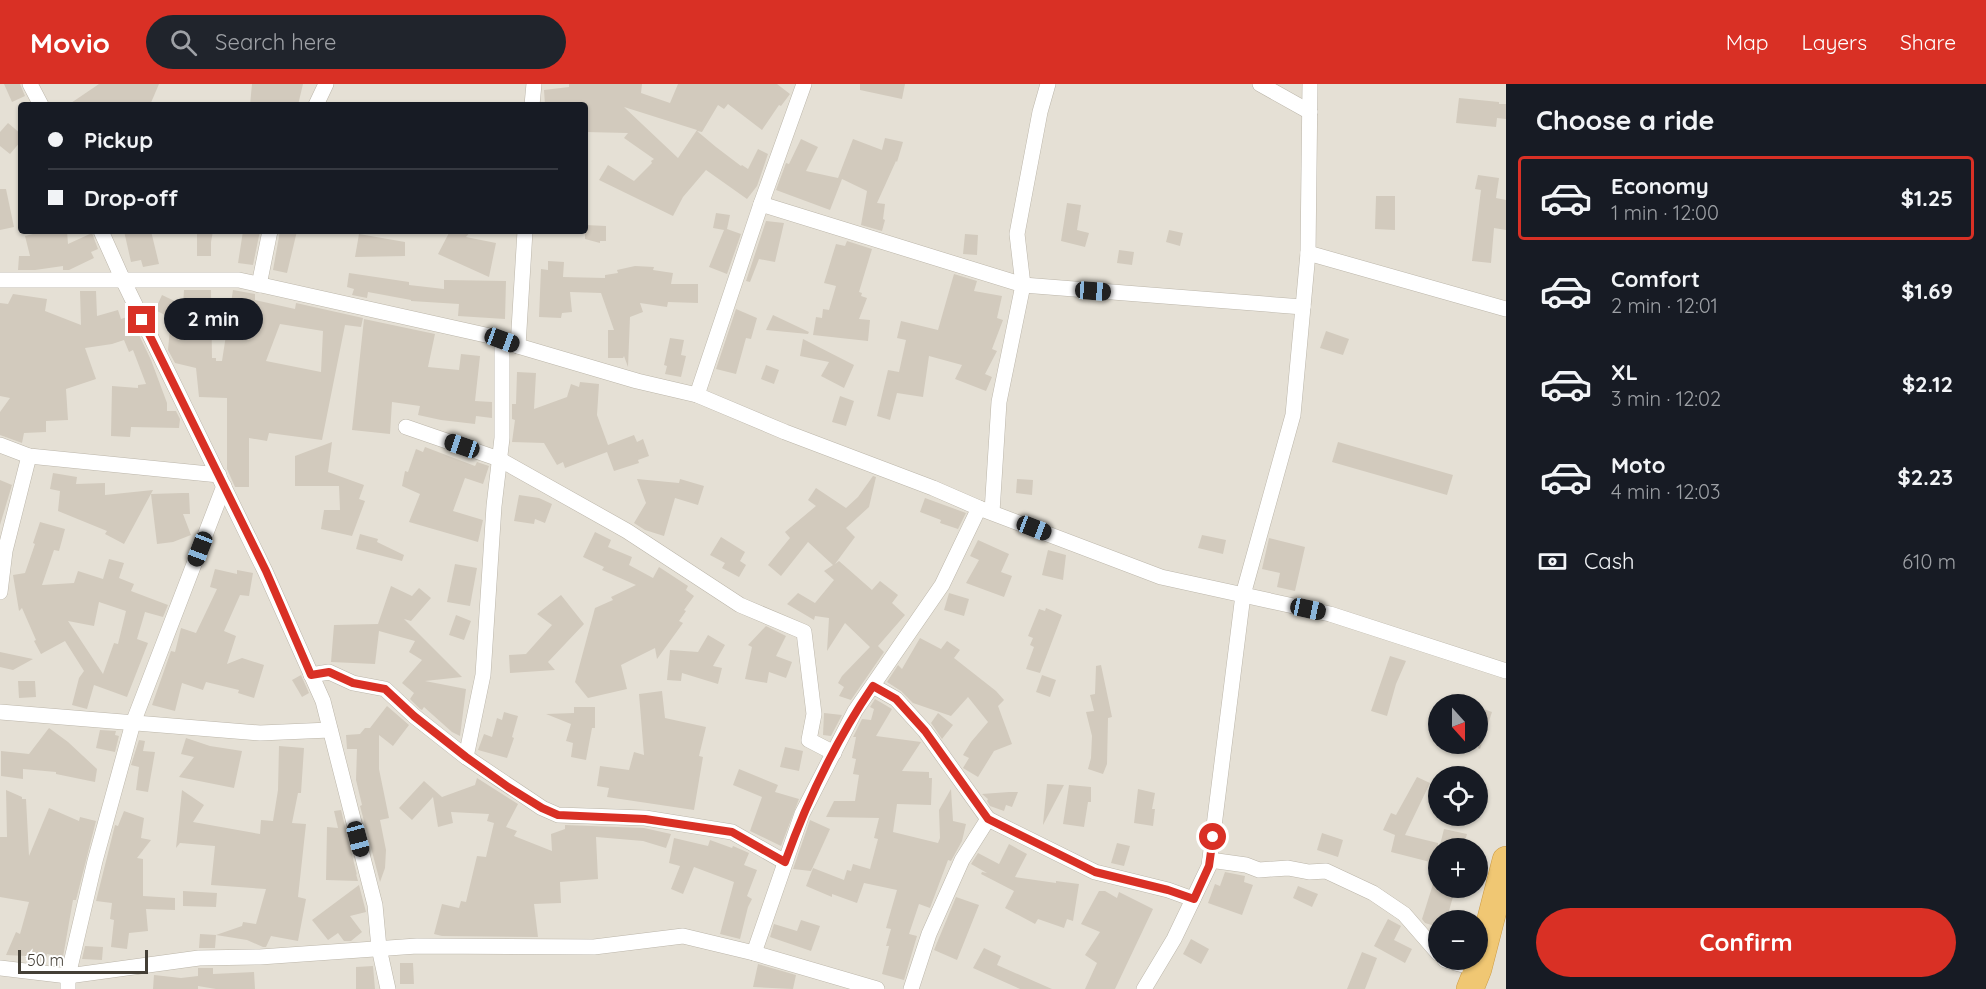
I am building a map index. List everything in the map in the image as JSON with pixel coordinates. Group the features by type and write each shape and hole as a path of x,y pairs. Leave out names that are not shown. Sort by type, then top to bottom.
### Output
{"highway":[{"path":"1474,979 1497,934 1506,860"}],"street":[{"path":"30,84 39,102"},
{"path":"317,102 326,84"},
{"path":"532,102 534,84"},
{"path":"697,395 804,84"},
{"path":"754,953 802,814 855,711 942,585 985,510 999,402 1023,285 1017,234 1040,112 1048,84"},
{"path":"1260,84 1310,112"},
{"path":"1144,989 1174,939 1209,866 1242,595 1293,415 1308,253 1310,84"},
{"path":"761,204 1023,285 1303,307"},
{"path":"102,234 266,571 323,701 375,905 379,948 388,989"},
{"path":"259,285 269,234"},
{"path":"518,346 525,234"},
{"path":"1308,253 1506,309"},
{"path":"0,280 239,280 502,340 637,381 697,395 785,432 1161,577 1330,614 1506,671"},
{"path":"466,757 483,675 490,548 502,438 502,340"},
{"path":"406,427 499,459 627,531 740,605 804,632 814,714 809,740 834,753"},
{"path":"0,445 29,456 221,481"},
{"path":"0,592 5,551 29,456"},
{"path":"68,982 95,861 133,723 221,481"},
{"path":"311,675 329,672 353,683 385,689 414,716 466,757 508,787 558,815 645,819 732,832 785,862"},
{"path":"873,686 896,699 925,731 988,819 1095,872 1168,890 1194,899"},
{"path":"0,712 260,733 330,730"},
{"path":"911,989 929,934 962,860 988,819"},
{"path":"1210,860 1246,865 1259,870 1288,868 1310,872 1326,871 1372,893 1404,914 1428,942"},
{"path":"0,968 68,982 199,958 260,957 417,946 594,947 683,936 754,953 848,985 877,989"},
{"path":"1460,970 1474,979"}],"shaded area":[{"path":"0,84 1506,84 1506,989 0,989"}],"building":[{"path":"4,84 20,84 25,96 12,102"},
{"path":"99,84 159,84 151,102 72,102"},
{"path":"252,84 303,84 299,102 250,102"},
{"path":"569,84 642,84 641,93 670,103 678,84 777,84 790,94 781,106 779,105 762,130 728,104 724,109 718,105 702,132 697,131 748,169 758,149 768,154 757,186 747,199 706,170 683,197 673,216 599,180 608,165 634,181 652,163 654,159 624,138 628,133 588,132 588,102 545,102 544,90 569,87","holes":["624,107 697,130 678,158"]},
{"path":"860,84 905,84 902,99 860,90"},
{"path":"1459,98 1506,104 1506,119 1497,118 1496,127 1456,123"},
{"path":"8,123 18,131 18,145 10,154 0,146 0,132"},
{"path":"885,138 903,142 897,162 877,203 885,204 882,231 861,225 867,191 842,179 830,210 776,190 786,163 789,164 801,139 818,147 806,171 838,178 853,139 882,150"},
{"path":"1478,175 1499,178 1496,198 1506,200 1506,230 1494,228 1491,263 1472,261 1481,190 1475,189"},
{"path":"0,189 6,189 14,227 0,230"},
{"path":"1376,196 1395,196 1395,230 1375,229"},
{"path":"1067,203 1081,205 1077,230 1089,233 1085,247 1061,241"},
{"path":"716,213 730,215 727,229 741,234 727,274 709,267 724,230 713,228"},
{"path":"766,221 784,223 775,262 759,259 750,282 746,281"},
{"path":"588,225 606,226 606,241 600,241 600,243 585,239 585,234 588,234"},
{"path":"1169,230 1183,233 1180,246 1166,242"},
{"path":"67,234 68,244 92,234 98,249 91,252 94,258 69,270 63,270 63,266 18,270 19,256 30,256 25,236"},
{"path":"125,234 152,234 159,264 143,267 141,260 131,262"},
{"path":"197,234 212,234 211,256 197,256"},
{"path":"243,234 259,234 253,265 238,263"},
{"path":"279,234 296,234 287,273 273,270"},
{"path":"359,234 405,242 405,256 355,257"},
{"path":"448,234 468,234 466,237 496,243 489,277 438,254"},
{"path":"965,234 978,235 977,255 963,254"},
{"path":"847,241 872,249 859,292 862,293 861,296 867,298 859,319 870,320 868,341 813,335 816,317 822,318 823,309 829,310 836,286 824,283 836,244 845,246"},
{"path":"1119,250 1134,252 1132,265 1117,263"},
{"path":"548,261 564,262 563,277 605,278 605,275 618,273 617,270 635,266 654,267 653,270 673,273 671,284 698,284 698,303 668,302 667,307 640,303 643,312 630,317 628,367 624,356 623,358 608,358 608,330 614,330 601,293 570,292 572,312 562,313 561,318 539,317 541,269 548,270"},
{"path":"349,273 409,282 409,285 444,289 444,280 506,281 505,319 458,316 459,304 411,301 368,292 367,298 352,295 354,289 347,287"},
{"path":"954,274 977,281 974,291 1002,296 997,318 1003,320 992,349 997,351 985,374 992,377 986,391 955,379 962,365 929,356 923,397 897,393 890,420 877,416 888,370 899,372 906,340 897,338 901,321 938,330"},
{"path":"184,290 211,290 212,358 216,358 216,361 222,361 233,290 255,294 255,300 295,309 296,303 363,318 361,327 345,325 322,440 269,433 267,441 249,438 249,487 235,487 227,469 227,398 199,397 196,368 175,363 168,350 171,318 155,310 162,295 183,305","holes":["280,324 323,331 321,372 266,361"]},
{"path":"80,291 96,291 97,316 118,310 121,319 130,316 151,360 167,403 167,411 176,411 180,419 179,428 131,427 130,437 111,436 112,386 138,388 138,385 146,384 133,350 129,352 124,340 85,348 96,379 66,389 68,420 46,421 46,432 24,433 22,443 0,435 0,412 10,398 0,396 0,303 8,304 13,294 47,299 45,311 81,325"},
{"path":"736,309 757,318 751,339 746,338 736,374 716,369"},
{"path":"773,315 809,332 808,334 766,330"},
{"path":"364,319 435,334 428,367 459,370 461,354 480,356 475,401 492,402 492,418 476,416 475,424 441,420 418,415 420,406 392,402 390,434 352,430"},
{"path":"1326,331 1349,339 1343,355 1320,348"},
{"path":"670,338 684,340 681,355 686,356 681,377 665,374 667,366 664,365"},
{"path":"803,339 854,365 844,388 821,376 829,362 800,356"},
{"path":"766,365 779,370 774,384 761,379"},
{"path":"517,372 536,373 534,409 567,397 571,384 579,387 580,382 599,384 597,415 608,445 634,435 637,442 643,439 649,456 638,460 639,463 614,471 607,452 565,468 563,462 557,465 544,443 512,442 515,420 512,419 512,404 516,404"},
{"path":"840,396 854,401 846,426 832,422"},
{"path":"332,442 328,472 364,485 359,499 365,501 352,536 321,529 324,510 340,510 339,486 295,486 295,456"},
{"path":"1338,442 1453,475 1447,495 1332,462"},
{"path":"425,447 475,466 477,462 489,466 483,484 465,478 453,511 483,520 478,542 409,522 420,494 402,486 405,471 408,472 416,449 423,452"},
{"path":"53,473 77,477 76,484 105,483 105,495 153,490 124,544 105,534 107,531 58,511 60,491 50,489"},
{"path":"873,476 876,477 869,507 846,528 855,537 835,564 839,561 872,590 880,581 898,595 892,603 905,615 878,646 884,652 851,700 839,696 844,687 838,683 870,647 845,623 827,651 829,618 815,616 814,620 787,604 798,593 815,603 834,580 824,571 833,565 808,542 781,576 768,565 790,538 785,532 816,506 808,500 816,488 846,508 858,497"},
{"path":"637,479 679,483 680,479 704,486 698,505 675,498 664,536 645,530 634,523 646,503"},
{"path":"1017,479 1033,480 1032,495 1016,493"},
{"path":"0,480 12,485 0,525"},
{"path":"189,493 190,514 183,514 191,535 173,542 157,544 151,494"},
{"path":"519,495 539,498 552,504 545,523 535,519 534,524 514,521"},
{"path":"925,498 966,513 958,529 940,523 941,520 920,512"},
{"path":"40,522 65,529 59,551 54,550 42,585 74,583 78,571 103,579 109,559 124,563 119,578 134,584 131,591 168,605 163,617 145,612 137,639 148,643 127,697 94,685 87,709 72,705 79,678 84,671 65,641 41,654 22,608 19,611 13,575 25,573 35,544 33,543","holes":["99,602 126,611 118,644 114,643 103,674 68,621 94,626"]},
{"path":"595,532 611,540 608,547 632,557 629,565 653,578 659,567 688,586 686,590 694,596 679,621 683,623 657,659 655,648 621,665 627,689 588,698 575,682 595,608 613,600 611,597 636,585 602,570 604,567 583,557"},
{"path":"360,534 378,539 377,542 404,555 402,561 356,549"},
{"path":"1202,535 1226,540 1223,554 1198,548"},
{"path":"721,537 745,552 740,561 746,565 739,577 722,568 725,563 710,555"},
{"path":"1269,538 1305,547 1295,591 1277,587 1280,573 1262,569"},
{"path":"978,540 1009,554 1001,572 1012,576 1004,597 966,583 979,560 970,556"},
{"path":"1048,550 1066,555 1063,580 1042,575"},
{"path":"455,564 477,568 470,606 447,602"},
{"path":"215,569 237,574 237,570 253,573 249,596 240,595 224,631 236,636 227,664 242,658 264,665 254,698 238,693 239,690 206,682 203,690 182,683 175,711 152,705 171,651 175,652 181,628 196,633 217,589 210,587"},
{"path":"391,586 412,596 419,588 431,598 411,621 404,619 462,677 425,681 466,689 460,736 452,732 424,707 420,709 410,699 414,693 402,683 422,660 409,652 415,641 379,631 375,664 331,662 334,625 378,624"},
{"path":"949,593 969,599 964,616 944,610"},
{"path":"561,595 584,624 548,662 555,670 510,673 509,655 526,654 552,625 537,614"},
{"path":"1046,608 1062,615 1040,673 1026,669 1034,647 1030,645 1033,638 1028,636 1039,609 1045,611"},
{"path":"456,615 471,621 464,640 449,635"},
{"path":"766,626 786,636 776,656 792,662 786,678 769,672 767,683 745,679 752,647 748,645"},
{"path":"708,635 725,645 713,666 722,668 718,684 682,673 681,681 667,680 670,650 698,652"},
{"path":"920,638 941,649 947,641 960,650 954,658 1004,700 998,706 1012,744 994,751 978,777 963,768 969,758 963,755 988,722 968,697 951,716 913,703 887,682 898,665 902,669"},
{"path":"0,652 33,659 13,670 0,667"},
{"path":"1390,656 1406,661 1396,684 1387,716 1371,711"},
{"path":"1101,665 1112,717 1108,718 1107,764 1103,774 1088,769 1092,736 1086,712 1094,711 1090,695 1095,694 1096,666"},
{"path":"301,675 309,693 302,697 292,680"},
{"path":"1042,675 1056,680 1050,697 1036,692"},
{"path":"18,681 35,681 36,697 19,698"},
{"path":"662,691 665,718 706,727 699,756 703,757 694,810 607,797 609,788 597,786 600,766 629,770 634,752 644,755 639,694"},
{"path":"875,699 892,709 876,736 921,742 902,771 929,772 929,778 932,778 931,805 897,804 893,832 938,843 940,838 939,810 951,789 953,821 966,824 962,841 951,861 948,860 930,908 919,904 909,934 917,936 904,980 882,974 891,929 886,928 897,890 864,883 857,903 832,894 832,897 806,886 813,868 844,880 847,870 851,871 853,864 870,869 878,839 874,838 879,818 826,817 834,801 855,801 859,775 853,774 856,759 852,758 856,737 853,737 862,719 871,720 874,709 870,707"},
{"path":"387,706 409,725 393,746 379,735 379,769 389,818 380,820 386,850 385,868 380,882 360,806 362,805 356,780 357,749 347,749 346,735 360,734 365,728 370,728"},
{"path":"574,707 595,707 595,728 592,728 586,760 571,757 573,743 566,741 571,724 546,714 574,713"},
{"path":"1488,711 1492,712 1488,724"},
{"path":"504,712 518,716 507,758 478,750 484,734 492,737 497,718 502,720"},
{"path":"824,713 842,715 831,736 823,735"},
{"path":"938,713 953,725 942,739 931,723"},
{"path":"49,728 97,769 95,782 56,774 56,772 23,769 23,779 1,776 1,751 29,754"},
{"path":"100,730 116,731 115,735 119,736 115,752 96,748"},
{"path":"186,738 210,746 242,751 234,788 179,777 194,757 181,754"},
{"path":"139,740 145,741 143,751 155,752 148,792 136,790 139,767 131,765"},
{"path":"279,746 304,748 301,793 298,793 292,823 306,824 298,897 306,899 298,941 271,936 266,947 263,947 247,940 216,935 242,926 243,922 256,924 266,889 211,885 215,846 180,843 176,848 182,790 204,805 193,822 260,834 261,820 273,821 278,790"},
{"path":"785,747 803,751 799,771 780,767"},
{"path":"739,769 778,785 775,792 799,799 781,846 750,831 762,797 733,785"},
{"path":"1417,777 1428,782 1428,787 1405,835 1428,841 1428,861 1391,852 1395,835 1383,830 1391,813 1396,815"},
{"path":"477,778 518,804 506,827 517,831 514,836 552,851 551,834 565,829 565,825 644,828 671,834 666,848 643,841 596,837 598,879 560,882 561,903 534,904 538,937 434,934 442,904 459,908 461,901 466,902 477,856 486,857 494,823 487,821 489,814 451,812 453,823 438,827 433,797 412,820 399,808 424,781 442,797 475,785"},
{"path":"1047,784 1064,785 1043,825 1043,824"},
{"path":"1069,785 1091,787 1091,802 1088,802 1084,827 1063,824"},
{"path":"1138,789 1155,793 1152,809 1155,809 1153,826 1134,823"},
{"path":"6,790 26,799 29,856 49,808 79,821 80,817 96,821 76,900 73,900 63,957 47,954 46,957 6,955 16,932 20,934 29,902 0,897 0,837 7,837"},
{"path":"1018,792 1012,807 1006,805 1004,811 990,806 988,799 982,794"},
{"path":"341,810 358,881 326,880 327,827 338,828 334,811"},
{"path":"124,811 144,818 141,838 151,840 137,858 143,859 143,896 175,898 175,910 146,909 148,931 129,933 127,949 111,947 114,920 110,919 112,903 96,901 115,825 118,826"},
{"path":"810,820 830,829 811,871 793,869"},
{"path":"1444,829 1467,834 1466,838 1442,838"},
{"path":"1322,833 1343,840 1338,857 1317,850"},
{"path":"674,838 708,846 710,840 749,853 744,865 757,870 747,896 752,899 740,939 720,934 734,882 694,867 683,894 671,889 680,866 669,863"},
{"path":"1117,843 1130,846 1124,866 1111,863"},
{"path":"1009,844 1027,854 1015,877 1079,884 1073,921 1067,919 1064,928 1038,919 1035,924 1005,908 1014,891 981,874 982,872 987,873 971,864 978,853 999,864"},
{"path":"1225,872 1245,876 1244,882 1253,885 1242,915 1208,903 1215,884 1220,886"},
{"path":"359,885 366,912 350,916 362,932 351,941 344,941 338,933 328,940 312,920"},
{"path":"1298,886 1318,894 1312,907 1293,898"},
{"path":"183,891 217,893 216,907 183,906"},
{"path":"1099,891 1105,891 1117,898 1119,892 1153,909 1115,989 1085,989 1097,963 1085,955 1100,932 1081,924"},
{"path":"956,897 979,905 957,960 934,950"},
{"path":"1429,898 1453,898 1449,910 1428,910 1428,924 1422,919"},
{"path":"1388,919 1401,926 1394,940 1412,949 1405,963 1374,946"},
{"path":"801,920 820,926 811,951 770,937 774,924 797,931"},
{"path":"200,934 216,935 215,948 199,948"},
{"path":"1191,939 1209,949 1201,964 1183,954"},
{"path":"85,946 103,947 102,960 82,959"},
{"path":"984,948 1001,956 997,965 1052,989 1020,989 973,968"},
{"path":"1362,952 1377,958 1365,989 1347,989"},
{"path":"400,963 413,963 414,984 400,984"},
{"path":"758,964 796,975 793,989 753,987"},
{"path":"373,966 375,989 356,989 356,967"},
{"path":"198,968 213,968 213,974 254,972 255,989 216,989 198,986 198,989 153,989 154,975 181,978 198,976"}],"route":[{"path":"142,320 266,571 311,675 329,672 353,683 385,689 414,716 466,757 542,808 558,815 645,819 732,832 785,862 802,814 855,711 873,686 896,699 925,731 988,819 1095,872 1168,890 1194,899 1209,866 1213,837"}]}
